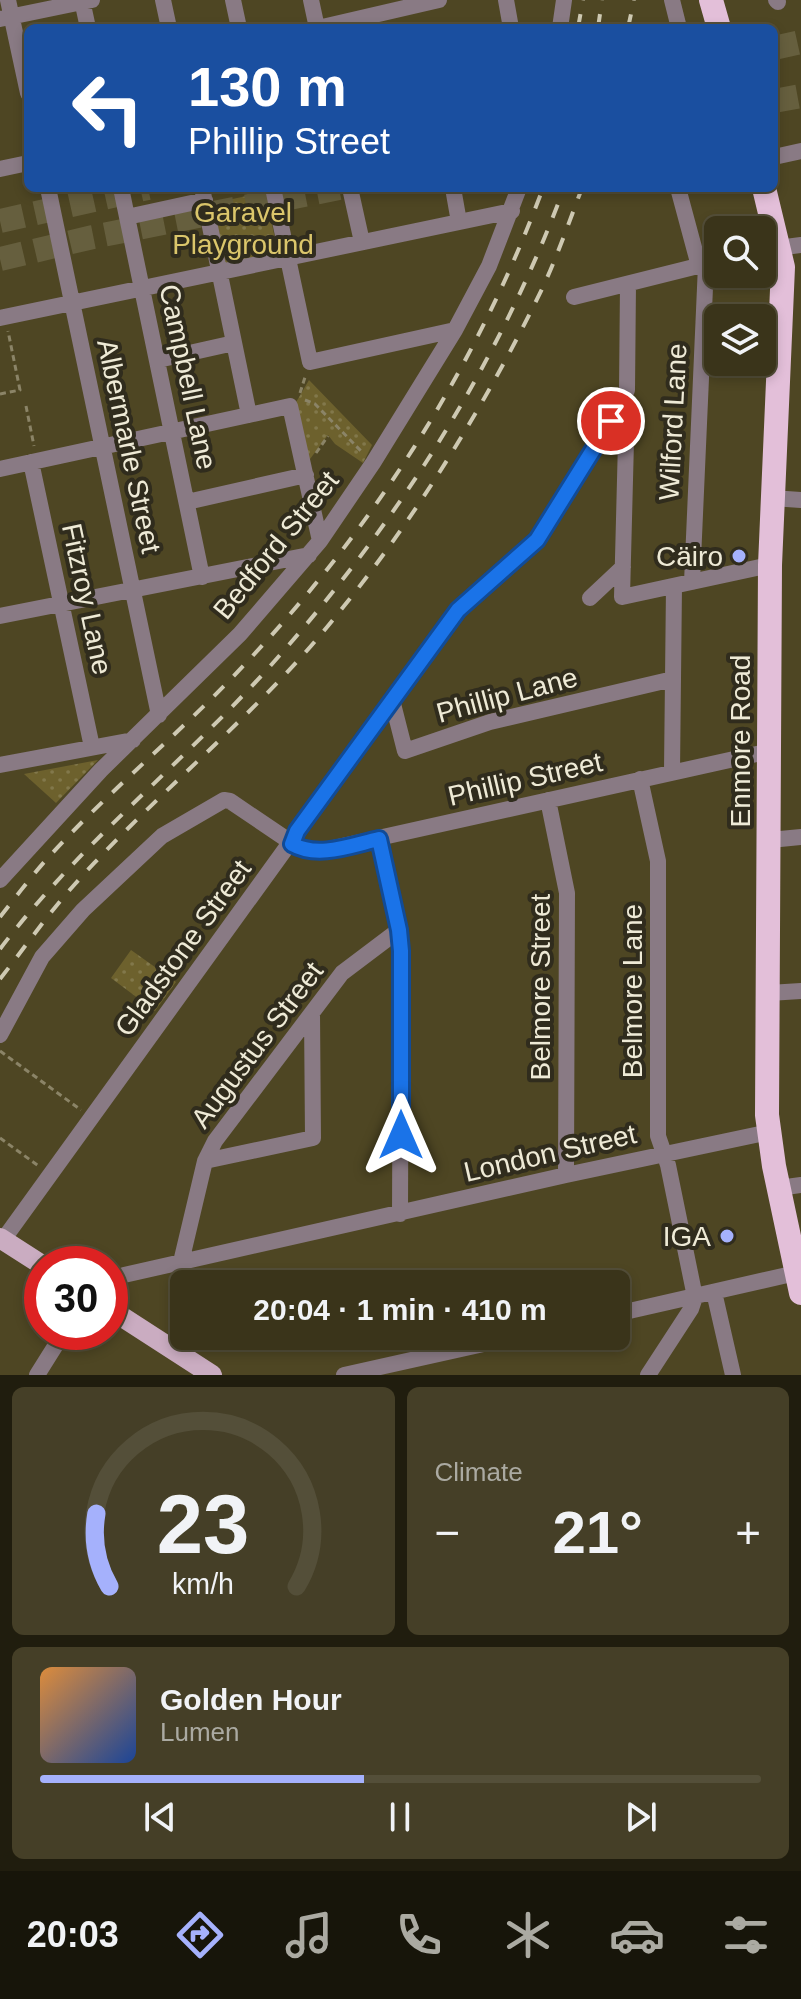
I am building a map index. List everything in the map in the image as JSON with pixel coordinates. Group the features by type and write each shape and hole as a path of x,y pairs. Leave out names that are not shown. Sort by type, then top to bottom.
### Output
{"highway":[{"path":"711,0 718,24"},
{"name":"Enmore Road","path":"765,192 781,248 783,267 770,565 769,1132 790,1186 798,1283"}],"main road":[{"path":"2,1239 24,1253"},
{"path":"128,1321 212,1375"}],"street":[{"path":"163,0 168,24"},
{"path":"233,0 238,24"},
{"path":"311,0 316,24"},
{"path":"334,24 439,0"},
{"path":"506,0 510,24"},
{"path":"561,24 564,0"},
{"path":"672,0 678,24"},
{"path":"24,78 7,12 86,1 88,24"},
{"path":"778,156 801,151"},
{"path":"0,169 24,164"},
{"name":"Albermarle Street","path":"49,192 159,715"},
{"name":"Campbell Lane","path":"122,192 202,577"},
{"path":"274,192 310,362 455,330"},
{"path":"351,192 362,242"},
{"path":"454,192 459,222"},
{"name":"Bedford Street","path":"0,880 51,822 240,634 315,548 373,463 455,330 489,266 518,192"},
{"name":"Wilford Lane","path":"680,192 704,256"},
{"path":"127,217 203,194 249,415"},
{"path":"2,317 512,211"},
{"path":"574,297 704,265"},
{"name":"Gladstone Street","path":"2,1239 292,844 297,831 458,610 537,540 627,390 628,284"},
{"name":"Wilford Lane","path":"692,582 706,288"},
{"path":"158,360 234,343"},
{"path":"0,469 290,406 306,475 315,548 202,577 0,616"},
{"path":"611,421 626,441 622,597 770,565"},
{"name":"Fitzroy Lane","path":"34,462 92,747"},
{"path":"187,502 306,475"},
{"path":"772,498 801,500"},
{"path":"590,598 623,567"},
{"path":"672,771 674,586"},
{"name":"Phillip Lane","path":"392,700 405,751 490,722 673,679"},
{"path":"0,765 133,740"},
{"name":"Phillip Street","path":"292,844 320,851 770,751"},
{"name":"Belmore Lane","path":"640,779 658,861 658,1136 695,1297"},
{"path":"0,1035 42,957 102,890 162,836 224,800 230,801 292,844"},
{"name":"Belmore Street","path":"548,800 567,893 566,1175"},
{"path":"770,840 801,837"},
{"path":"379,839 399,930 400,1214"},
{"name":"Augustus Street","path":"181,1262 205,1161 215,1141 342,973 399,930"},
{"path":"769,993 801,991"},
{"path":"205,1161 313,1138 312,1013"},
{"name":"London Street","path":"128,1274 769,1132"},
{"path":"630,1311 714,1292 798,1283"},
{"path":"714,1292 733,1375"},
{"path":"648,1375 691,1309 695,1297"},
{"path":"37,1375 53,1350"},
{"path":"344,1375 456,1350"}],"path":[{"path":"0,394 20,390 2,317"},
{"path":"310,362 298,397 315,404 373,463"},
{"path":"26,406 34,462"},
{"path":"0,1051 91,1117"},
{"path":"0,1138 49,1174"}],"green space":[{"name":"Garavel Playground","path":"265,192 278,253 222,265 209,204"},
{"path":"309,380 372,445 363,463 335,444 328,435 307,463 295,404"},
{"path":"98,760 56,803 24,774"},
{"path":"131,950 176,982 155,1011 111,978"}],"tunnel":[{"path":"778,47 801,42"},
{"path":"778,100 801,96"},
{"path":"0,221 130,192"},
{"path":"0,259 93,237 319,192"}],"railway":[{"path":"579,24 583,0"},
{"path":"599,24 602,0"},
{"path":"629,24 634,0"},
{"path":"0,917 70,835 245,664 337,557 379,500 454,380 487,318 541,192"},
{"path":"0,949 61,876 263,674 355,564 437,445 474,383 507,320 562,192"},
{"path":"0,979 75,884 274,686 366,578 422,499 498,374 547,277 580,192"}],"place":[{"name":"Cäiro","path":"739,556"},
{"name":"IGA","path":"727,1236"}],"route":[{"path":"401,1135 401,951 379,839 320,851 292,844 297,831 458,610 537,540 611,421"}]}
